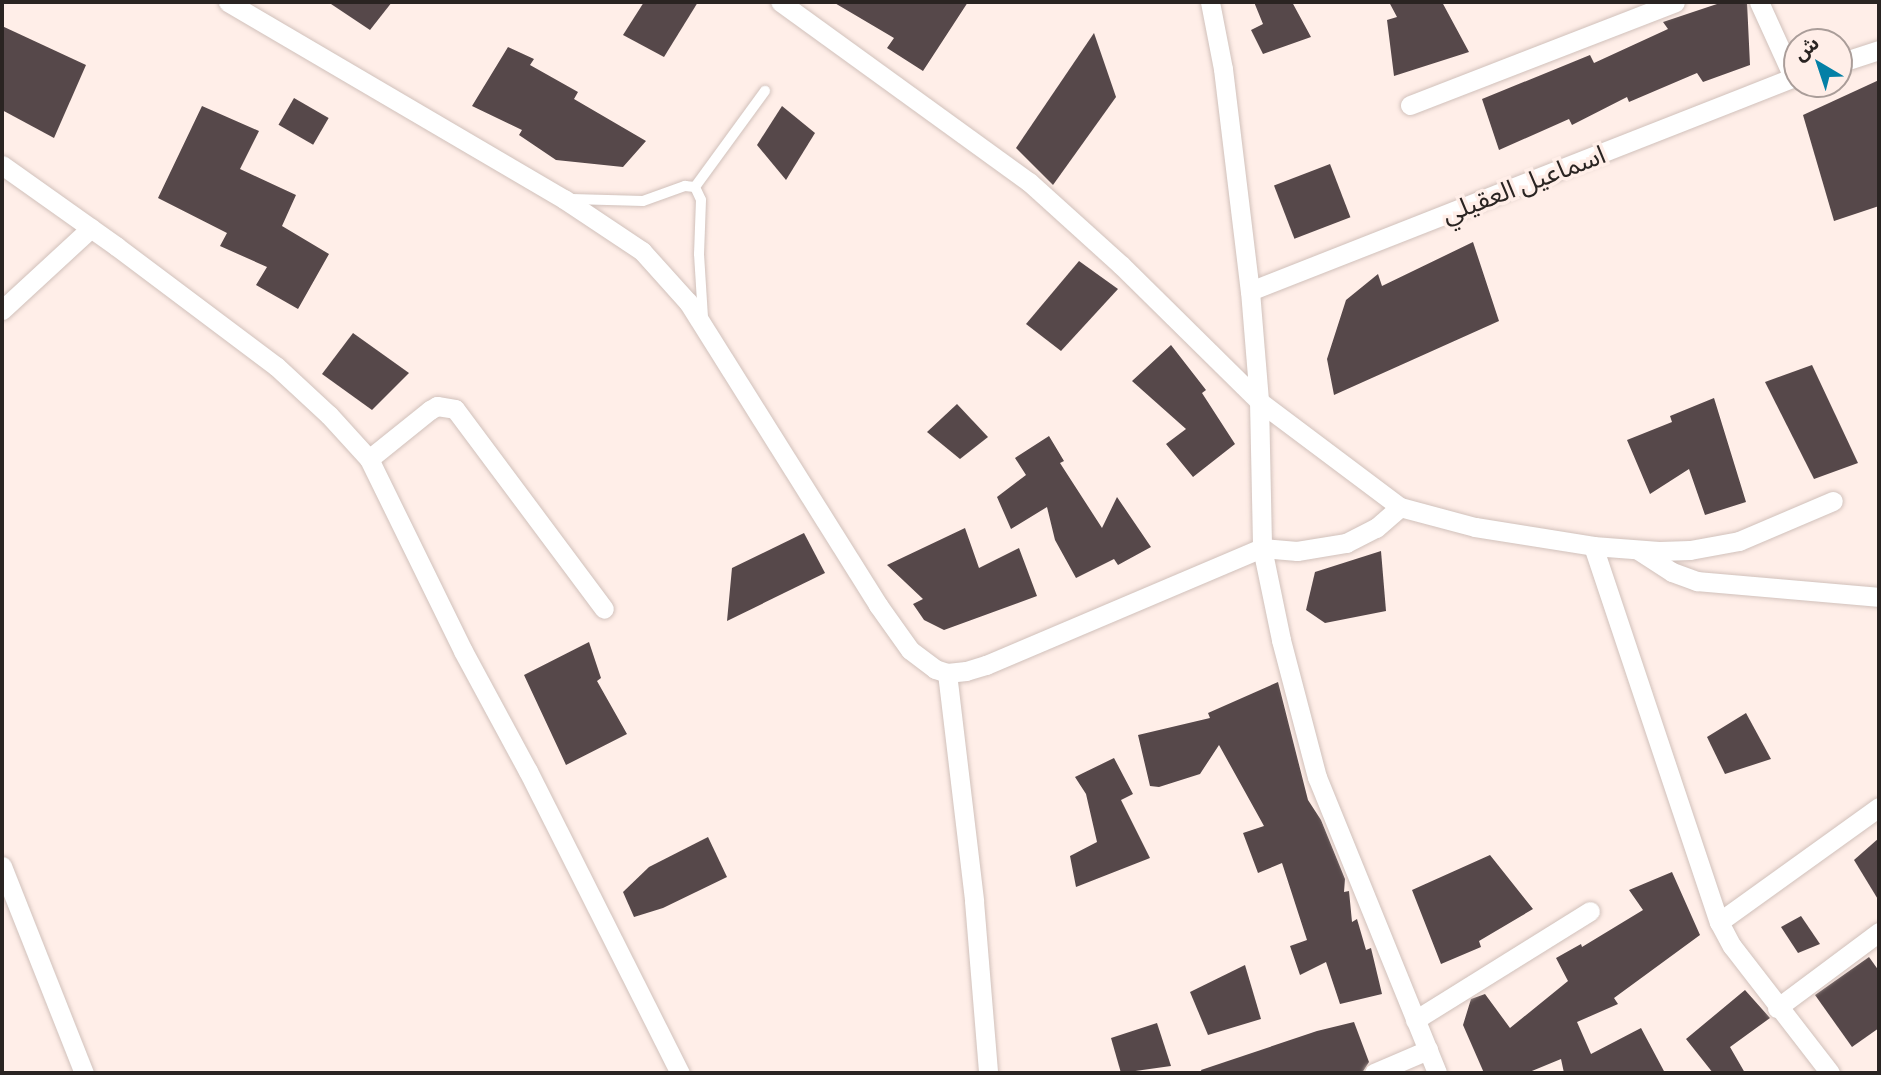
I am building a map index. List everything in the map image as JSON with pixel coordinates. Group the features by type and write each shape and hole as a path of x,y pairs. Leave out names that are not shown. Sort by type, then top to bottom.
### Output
{"street":[{"path":"228,2 564,199 642,251 674,284 706,331 878,605 910,650 935,669 947,673 965,671 1006,657 1262,548 1297,551 1346,543 1376,528 1400,507"},
{"path":"780,2 802,7 1029,182 1121,265 1259,401 1400,507 1475,527 1593,546 1637,550 1690,550 1739,541 1833,501"},
{"path":"1210,2 1222,59 1250,291 1259,401 1262,548 1284,652 1317,777 1437,1073"},
{"path":"1410,105 1675,2"},
{"path":"1759,2 1783,52"},
{"path":"1853,58 1879,50"},
{"name":"اسماعيل العقيلي","path":"1250,291 1783,82"},
{"path":"2,166 91,228 276,366 329,415 369,459 463,651 528,771 680,1073"},
{"path":"2,310 91,228"},
{"path":"369,459 430,410 437,406 455,409 604,609"},
{"path":"1593,546 1719,922 1732,946 1777,1008 1830,1073"},
{"path":"1637,550 1672,572 1697,581 1879,597"},
{"path":"947,673 974,901 988,1073"},
{"path":"1719,922 1879,807"},
{"path":"2,866 84,1073"},
{"path":"1415,1020 1590,911"},
{"path":"1777,1008 1879,932"},
{"path":"1374,1073 1428,1050"}],"lane":[{"path":"695,187 765,91"},
{"path":"564,199 643,201 685,186 695,187"},
{"path":"695,187 701,196 699,280 706,331"}],"building":[{"path":"328,2 392,2 370,30"},
{"path":"644,2 698,2 664,57 623,35"},
{"path":"833,2 968,2 923,71 887,48 894,38"},
{"path":"1254,2 1292,2 1311,37 1263,54 1251,30 1263,24"},
{"path":"1389,2 1442,2 1469,52 1394,76 1387,20 1397,17"},
{"path":"1723,2 1747,2 1750,65 1703,82 1697,73 1629,102 1627,97 1572,125 1569,119 1499,150 1482,99 1590,55 1594,63 1668,29 1663,22"},
{"path":"2,26 86,65 54,138 2,110"},
{"path":"1094,33 1116,97 1053,185 1016,148"},
{"path":"508,47 534,59 530,65 578,92 574,99 646,141 623,167 556,160 519,135 522,130 472,106"},
{"path":"1879,80 1879,206 1834,221 1803,115 1840,98 1853,98 1853,92"},
{"path":"294,98 329,118 313,145 278,125"},
{"path":"202,106 259,131 240,169 296,195 282,226 329,254 298,309 256,285 267,267 220,246 227,233 158,198"},
{"path":"782,106 815,133 786,180 757,145"},
{"path":"1330,164 1350,217 1294,239 1274,186"},
{"path":"1473,242 1499,321 1334,395 1327,359 1346,300 1378,274 1382,286"},
{"path":"1079,261 1118,289 1061,351 1026,324"},
{"path":"353,333 409,373 372,410 322,374"},
{"path":"1171,345 1206,390 1202,393 1235,444 1193,477 1166,444 1186,429 1132,381"},
{"path":"1812,365 1858,463 1814,479 1765,382"},
{"path":"1714,398 1746,502 1705,515 1689,469 1650,494 1627,440 1672,422 1670,416"},
{"path":"957,404 988,437 960,459 927,432"},
{"path":"1049,436 1064,461 1060,463 1102,528 1117,497 1151,547 1118,565 1114,559 1076,578 1055,540 1047,507 1011,529 997,497 1026,475 1015,458"},
{"path":"965,528 979,568 1019,548 1037,596 944,630 924,620 913,604 923,599 887,565"},
{"path":"804,533 825,573 727,621 732,568"},
{"path":"1381,551 1386,611 1325,623 1306,610 1315,572"},
{"path":"589,642 601,678 597,681 627,734 566,765 524,675"},
{"path":"1278,682 1308,800 1321,820 1345,879 1344,892 1349,891 1352,922 1357,919 1366,950 1371,948 1382,994 1340,1004 1326,962 1300,975 1290,946 1307,940 1282,863 1258,873 1243,833 1264,826 1219,745 1200,774 1159,787 1150,786 1138,735 1210,718 1208,713"},
{"path":"1746,713 1771,759 1725,774 1707,737"},
{"path":"1114,758 1133,794 1121,800 1150,858 1076,887 1070,856 1097,842 1086,794 1075,777"},
{"path":"708,837 727,877 663,908 634,917 623,892 649,867"},
{"path":"1879,838 1879,901 1854,860"},
{"path":"1490,855 1533,909 1479,941 1481,947 1441,964 1412,890"},
{"path":"1672,872 1700,935 1614,998 1618,1004 1577,1022 1591,1054 1641,1028 1665,1073 1564,1073 1561,1059 1527,1073 1484,1073 1463,1025 1471,999 1485,994 1510,1028 1568,981 1556,958 1581,944 1582,947 1643,910 1629,890"},
{"path":"1801,916 1820,944 1798,953 1781,927"},
{"path":"1869,957 1879,971 1879,1028 1852,1047 1815,995"},
{"path":"1245,965 1261,1019 1208,1035 1190,992"},
{"path":"1745,990 1770,1018 1730,1047 1745,1073 1713,1073 1686,1039"},
{"path":"1354,1022 1369,1062 1362,1073 1202,1073 1201,1070 1317,1031"},
{"path":"1157,1023 1171,1066 1121,1073 1111,1038"}]}
